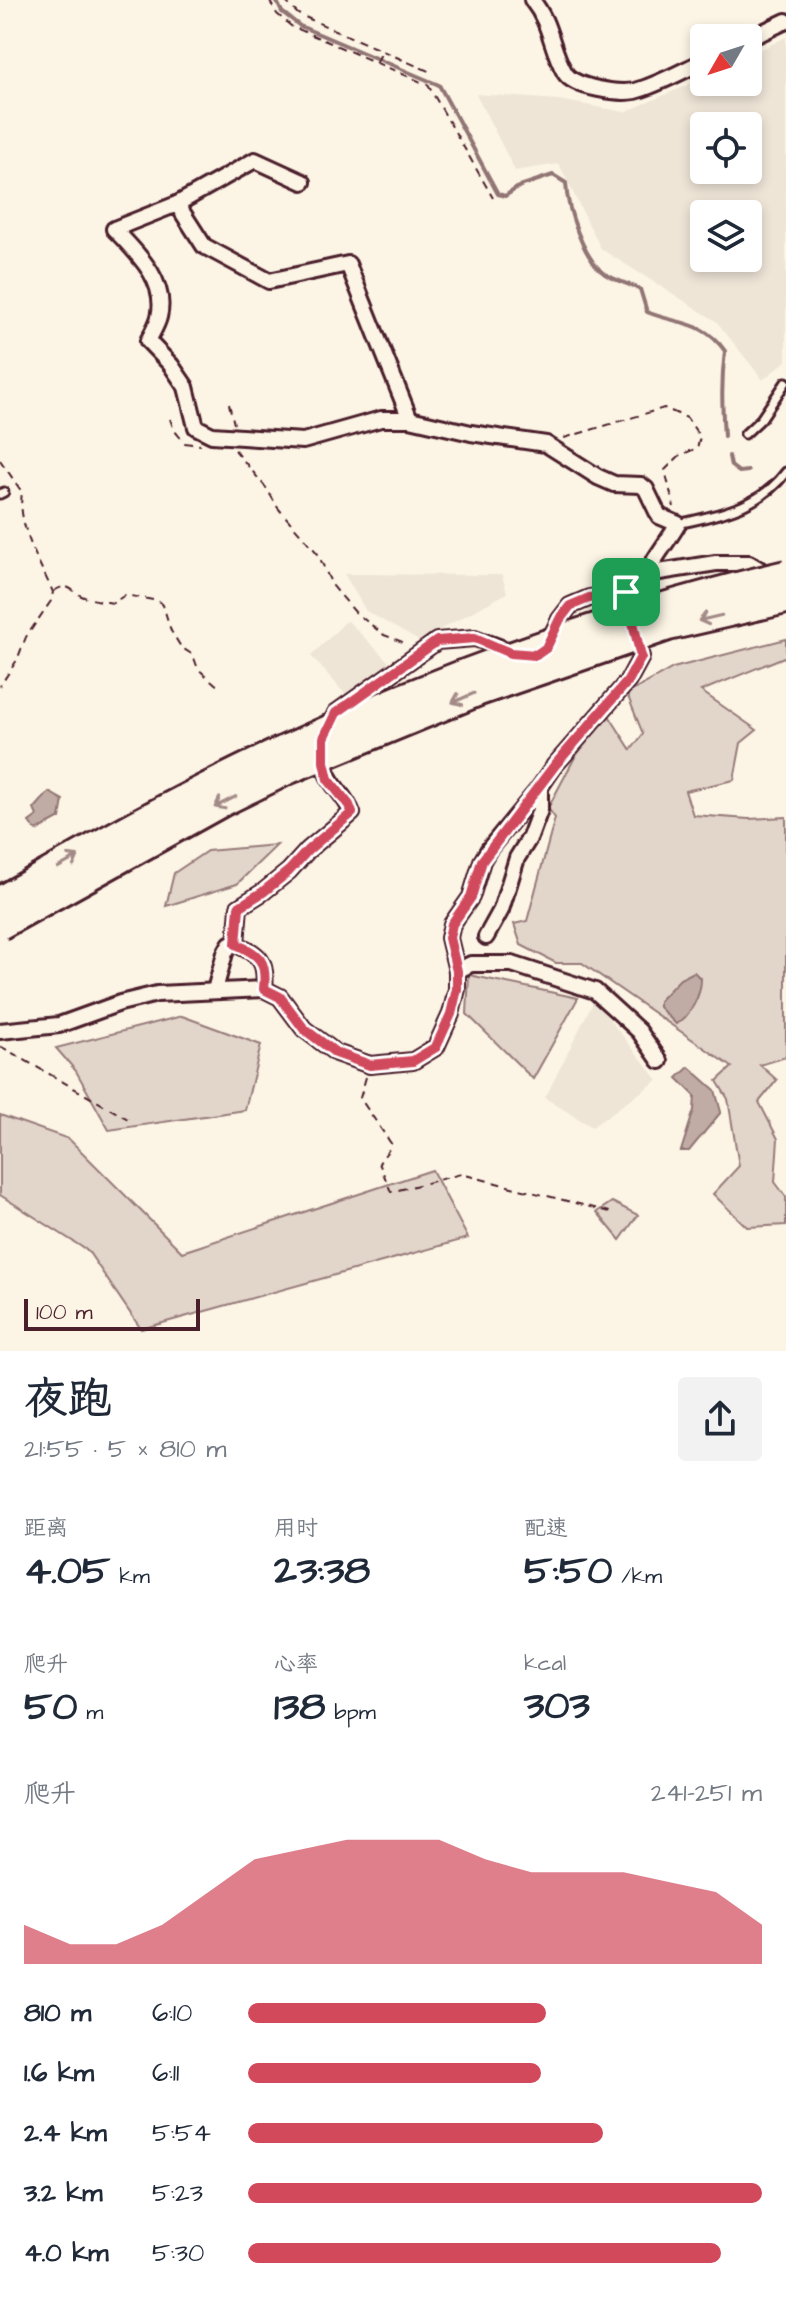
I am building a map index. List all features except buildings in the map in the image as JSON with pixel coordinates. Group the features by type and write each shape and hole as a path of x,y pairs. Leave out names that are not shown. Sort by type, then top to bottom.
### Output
{"highway":[{"path":"0,900 194,793 379,707 576,633 668,604 786,574"},
{"path":"0,926 222,803 302,765 493,687 668,627 786,600"}],"street":[{"path":"532,0 545,16 554,49 566,76 580,85 634,91 690,67"},
{"path":"762,32 786,21"},
{"path":"303,182 255,160 177,204 114,229 149,266 159,291 160,316 148,341 171,365 186,387 196,427 212,435 303,441 381,419 410,419 471,433 546,444 614,484 641,485 659,516 678,524 665,547 648,567 644,579"},
{"path":"177,204 204,246 269,281 348,264 410,419"},
{"path":"236,944 239,907 289,871 308,850 352,813 328,779 324,762 324,738 336,713 437,641 475,638 510,653 536,655 546,648 570,606 589,598 626,592 653,573 716,563 749,563 786,585"},
{"path":"0,1031 59,1025 120,1003 157,994 264,989 280,997 304,1029 336,1053 370,1065 413,1061 436,1047 451,1014 457,989 457,971 449,938 452,924 471,897 482,861 555,765 628,681 641,657 626,592"},
{"path":"486,937 501,910 517,858 530,837 540,810 540,787"},
{"path":"215,990 230,944 251,951 262,961 266,971 264,989"},
{"path":"457,971 471,964 512,964 595,991 639,1031 660,1061"}],"lane":[{"path":"745,434 761,419 786,382"},
{"path":"678,524 736,510 765,495 786,472"}],"path":[{"path":"269,0 277,14 291,26 432,89 493,198"},
{"path":"284,0 298,14 433,73"},
{"path":"377,63 382,51"},
{"path":"546,444 664,408 687,418 700,437 697,448 679,456 665,470 678,524"},
{"path":"170,419 174,430 185,443 211,446"},
{"path":"233,449 318,554 332,585 355,612 384,635 422,653"},
{"path":"0,460 22,492 20,505 25,526 53,592 51,601 26,637 17,660 0,686"},
{"path":"53,592 61,586 68,586 84,597 113,603 125,595 159,601 181,647 193,655 198,669 220,688"},
{"path":"0,1046 128,1119"},
{"path":"370,1065 360,1098 392,1145 379,1163 391,1192 461,1174 614,1213"}],"shaded area":[{"path":"786,37 786,361 763,380 716,321 601,249 559,164 515,171 476,94 559,100 625,112 690,84 690,96 762,96 762,49"},
{"path":"344,574 502,575 507,593 419,641 366,611"},
{"path":"347,620 389,662 347,696 311,656"},
{"path":"786,639 786,659 784,657 701,691 757,730 741,743 734,780 685,791 693,815 749,819 786,817 786,1057 760,1065 777,1080 759,1102 778,1139 775,1182 786,1197 786,1225 747,1227 713,1194 739,1166 728,1099 717,1081 732,1067 582,963 556,963 521,945 514,924 527,921 555,818 548,808 575,757 608,714 631,750 643,734 627,694 673,668"},
{"path":"49,792 63,800 60,818 36,831 29,822 37,816 34,809"},
{"path":"277,845 237,884 166,906 174,873 207,851"},
{"path":"694,972 701,979 697,998 686,1016 676,1024 659,1007 659,1001 680,979"},
{"path":"469,975 578,998 533,1079 467,1014"},
{"path":"594,1000 658,1080 592,1127 545,1098"},
{"path":"182,1016 261,1045 245,1110 109,1130 76,1071 56,1048"},
{"path":"689,1067 715,1090 721,1112 689,1151 681,1151 694,1110 695,1096 677,1078"},
{"path":"0,1115 69,1139 182,1252 432,1170 468,1238 141,1329 88,1251 0,1195"},
{"path":"612,1202 638,1215 620,1240 597,1212"}],"waterway":[{"path":"276,0 282,12 300,26 439,85 498,194 505,196 520,186 553,175 566,183 569,206 578,232 597,267 605,274 640,289 647,312 698,328 725,351 722,394 724,436"},
{"path":"729,456 731,466 739,472 748,471"}],"route":[{"path":"626,592 641,657 628,681 555,765 482,861 471,897 452,924 449,938 457,971 457,989 451,1014 436,1047 413,1061 370,1065 336,1053 304,1029 280,997 264,989 266,971 262,961 236,944 239,907 289,871 308,850 352,813 328,779 324,762 324,738 336,713 437,641 475,638 510,653 536,655 546,648 570,606 589,598 626,592"}]}
